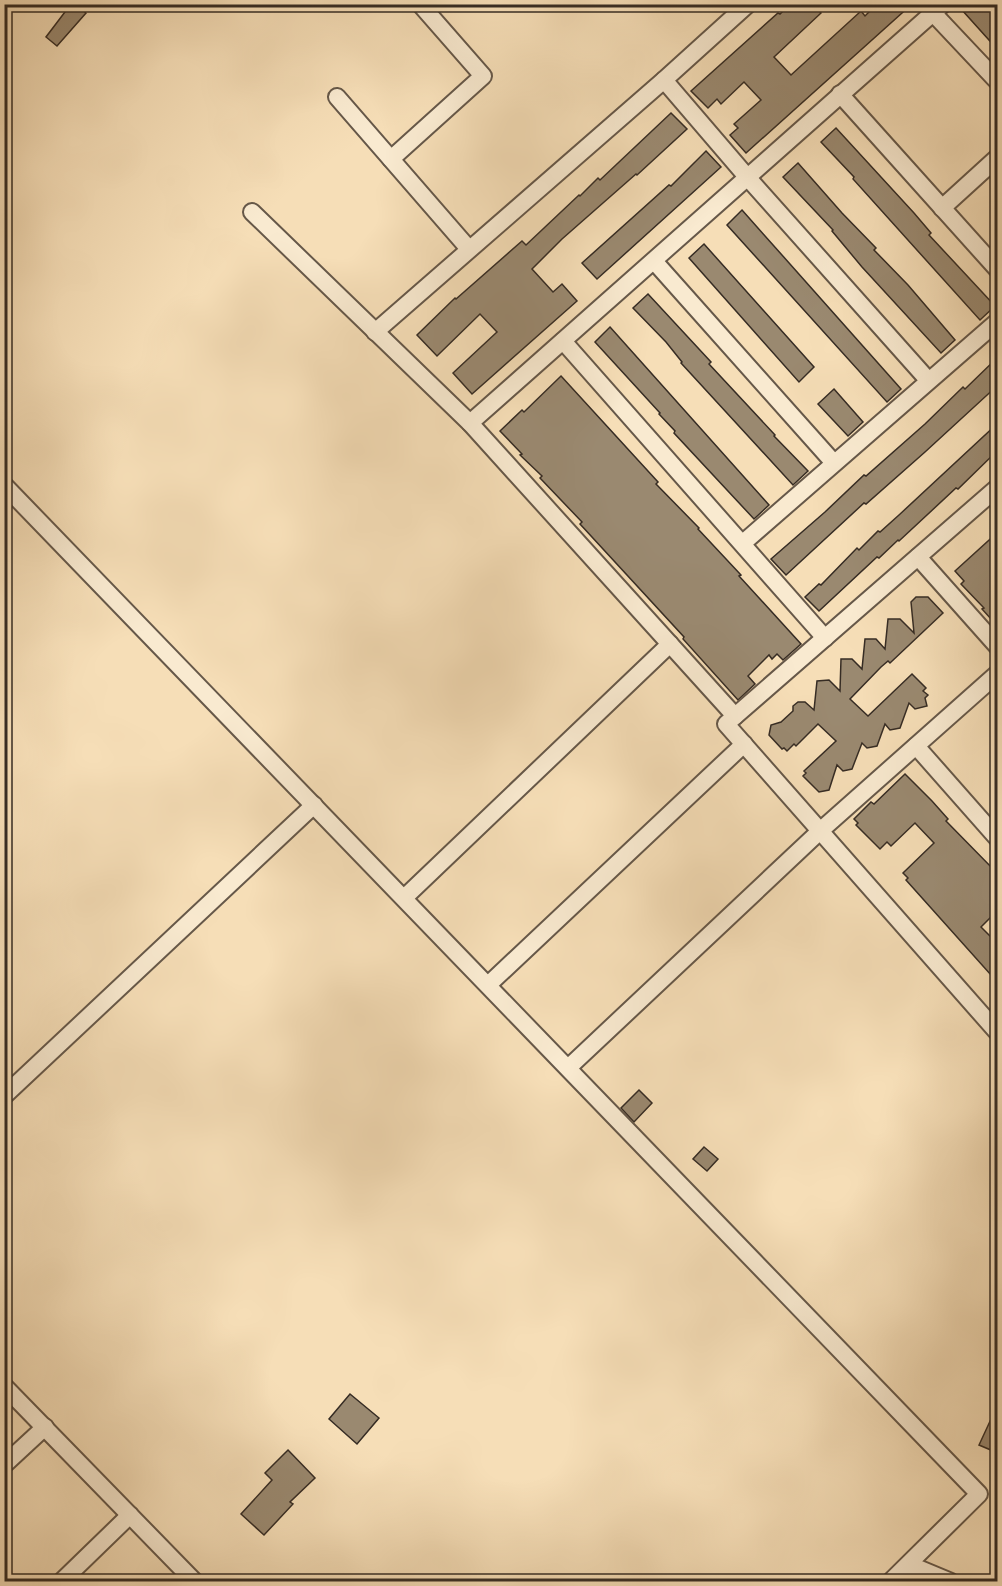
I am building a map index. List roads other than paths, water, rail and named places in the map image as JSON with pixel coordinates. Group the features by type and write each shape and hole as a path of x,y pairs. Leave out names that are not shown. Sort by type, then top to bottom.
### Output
{"street":[{"path":"391,159 483,76 420,4"},
{"path":"375,332 664,80 743,6"},
{"path":"470,423 938,9 998,82"},
{"path":"664,80 928,380"},
{"path":"840,94 998,270"},
{"path":"337,97 469,249"},
{"path":"942,208 998,157"},
{"path":"252,212 470,423 735,716"},
{"path":"654,261 834,464"},
{"path":"743,543 998,321"},
{"path":"563,340 825,638"},
{"path":"4,485 979,1494 890,1581"},
{"path":"998,487 726,724 998,1033"},
{"path":"918,556 998,647"},
{"path":"404,898 670,644"},
{"path":"568,1068 820,831 998,673"},
{"path":"488,985 744,744"},
{"path":"916,746 998,839"},
{"path":"4,1096 314,806"},
{"path":"4,1386 192,1580"},
{"path":"4,1465 45,1427"},
{"path":"61,1581 130,1515"},
{"path":"909,1581 915,1567 951,1581"}]}
